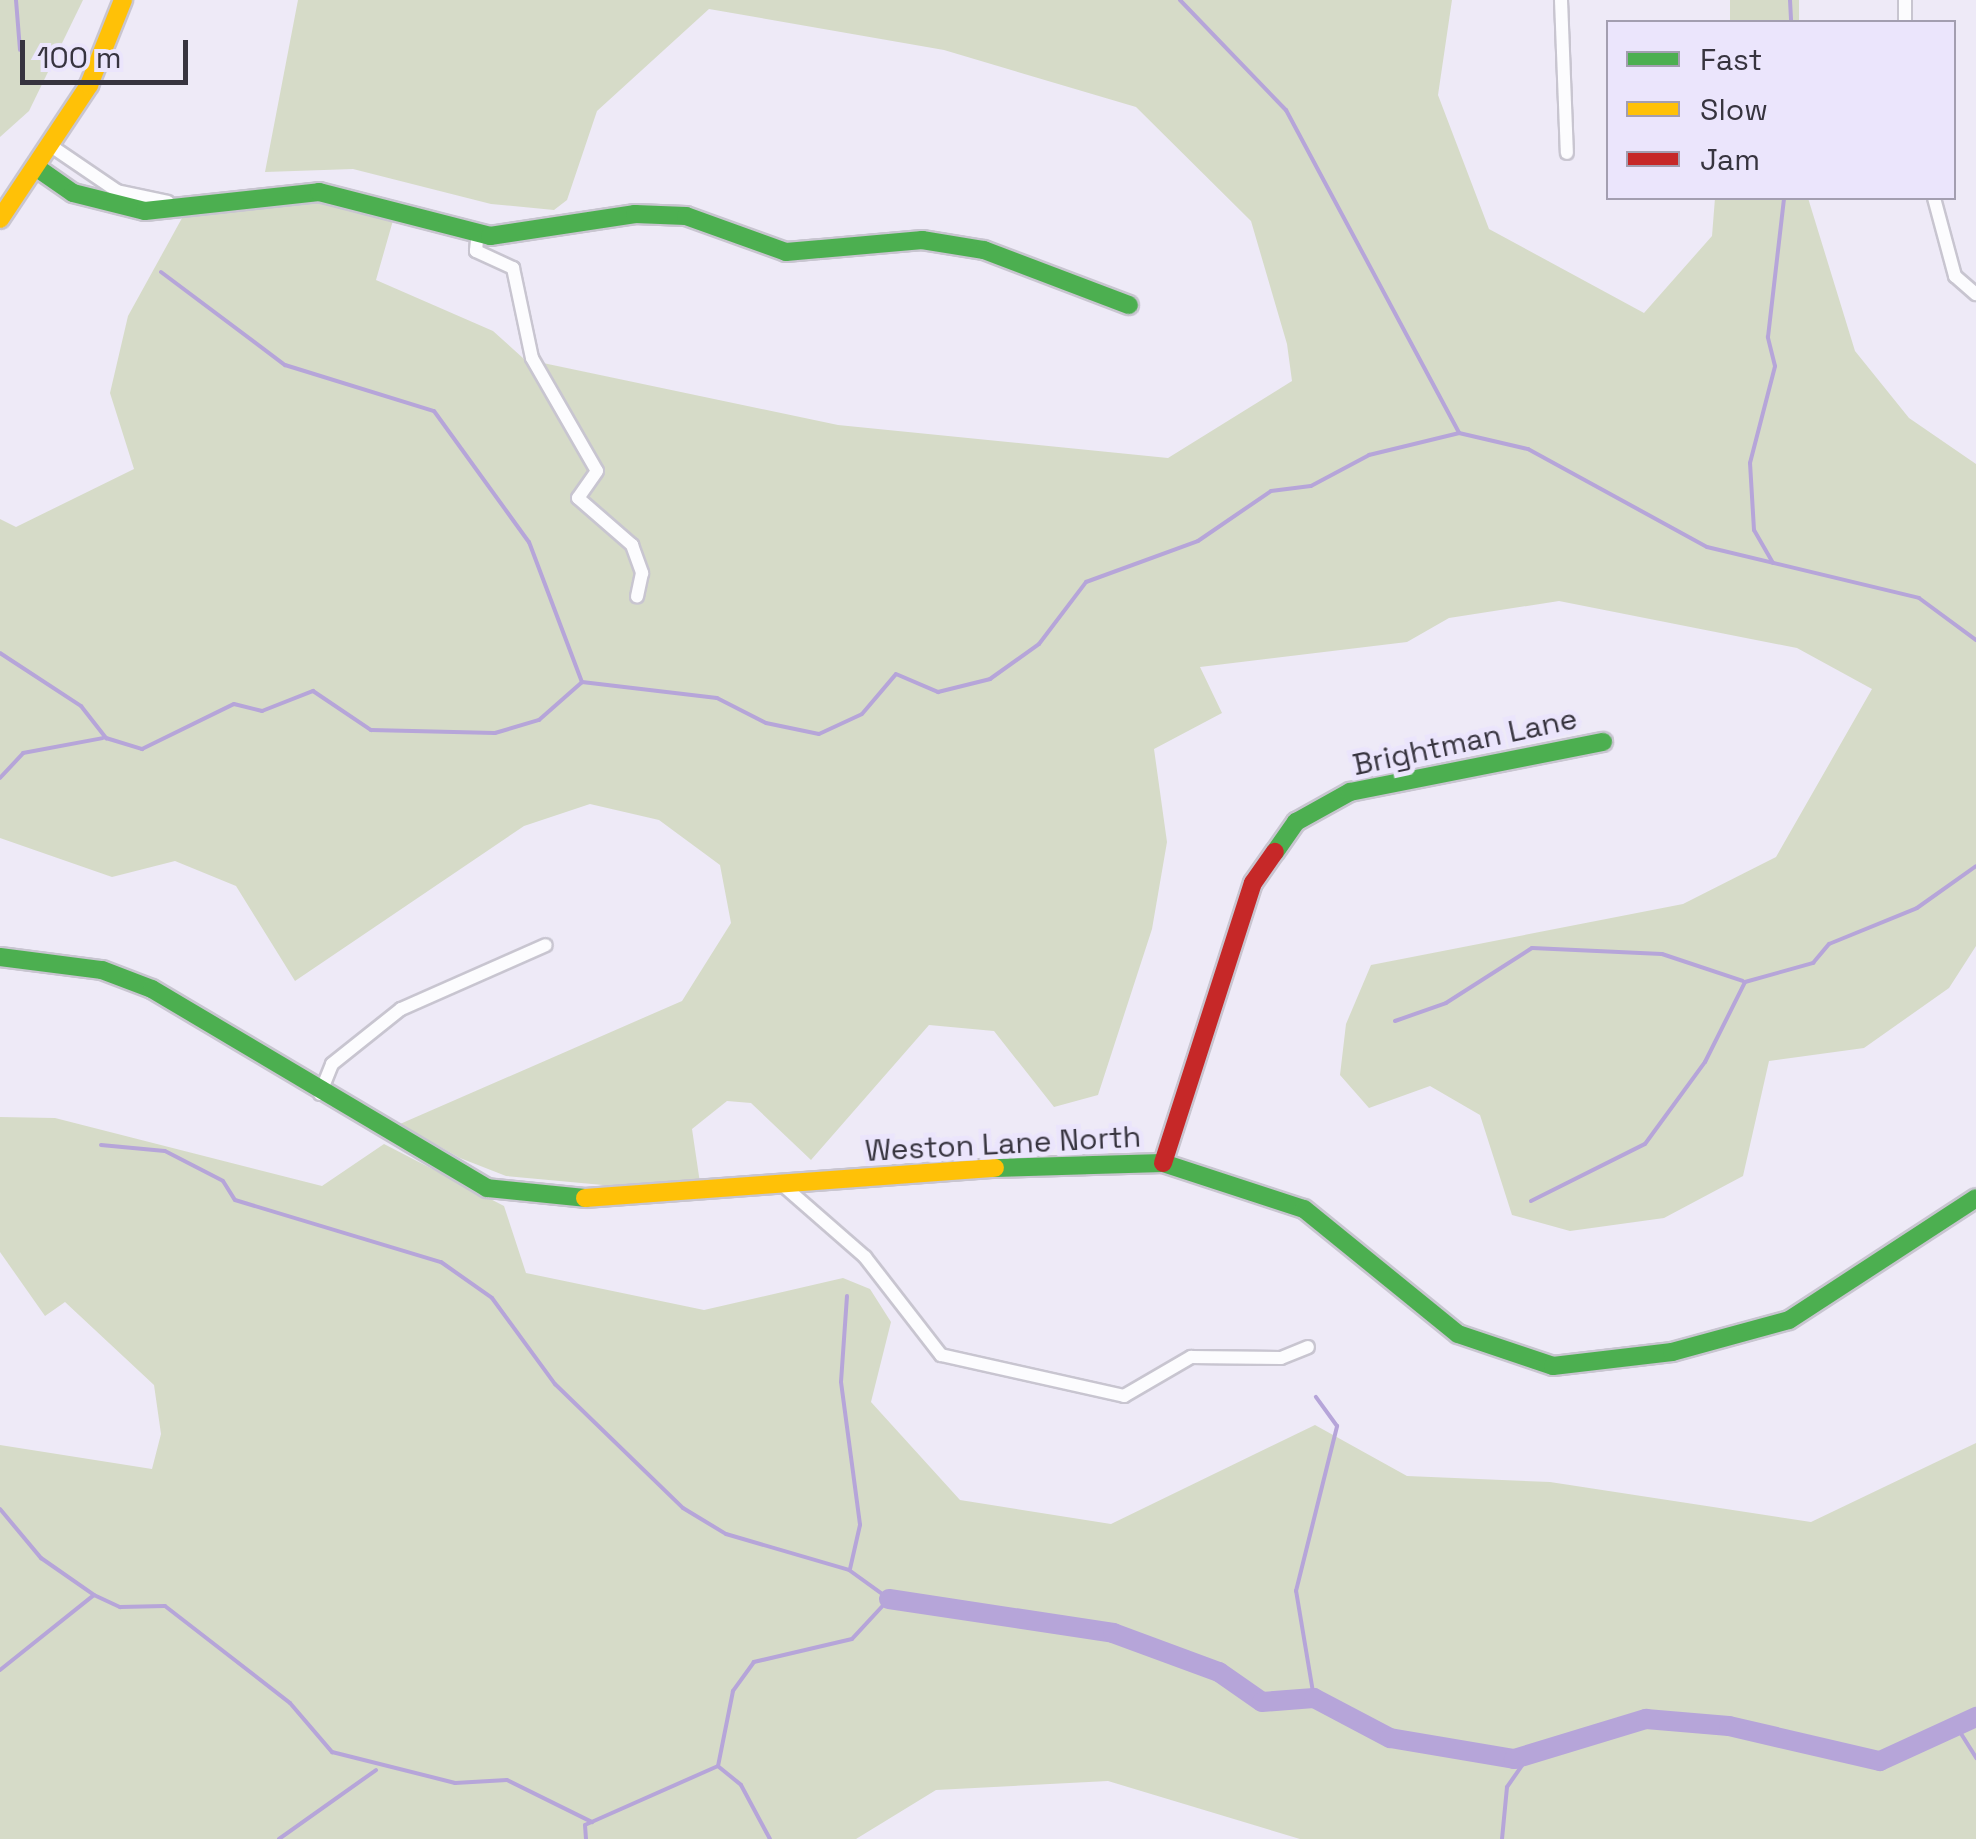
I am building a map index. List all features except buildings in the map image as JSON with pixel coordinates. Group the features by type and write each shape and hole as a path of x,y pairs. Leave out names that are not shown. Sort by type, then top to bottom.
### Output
{"street":[{"path":"0,219 54,148 123,0"},
{"path":"1561,0 1567,153"},
{"path":"54,148 117,191 168,202"},
{"path":"40,170 114,206 320,192 478,231 528,235 634,214 686,216 786,252 922,240 984,250 1129,305"},
{"path":"1935,200 1954,276 1976,294"},
{"path":"478,231 476,251 513,268 532,358 597,471 578,498 632,545 642,573 636,596"},
{"name":"Brightman Lane","path":"1163,1163 1179,1092 1237,955 1253,883 1296,822 1350,792 1603,742"},
{"path":"320,1094 332,1064 401,1009 546,946"},
{"name":"Weston Lane North","path":"0,956 102,970 152,989 320,1094 487,1188 623,1202 786,1188 927,1170 1163,1163 1304,1209 1458,1334 1553,1366 1672,1352 1789,1320 1976,1198"},
{"path":"786,1188 865,1258 941,1355 1124,1396 1190,1357 1281,1358 1308,1346"}],"green space":[{"path":"0,0 83,0 29,111 0,137"},
{"path":"298,0 1452,0 1438,95 1489,229 1644,313 1712,236 1715,200 1809,200 1855,351 1909,418 1976,464 1976,946 1949,988 1864,1048 1769,1061 1743,1176 1664,1218 1570,1231 1512,1215 1480,1115 1430,1086 1369,1108 1340,1075 1346,1024 1371,965 1683,904 1776,857 1872,689 1797,648 1559,601 1449,618 1407,642 1200,667 1222,713 1154,749 1167,842 1152,929 1098,1095 1054,1107 994,1031 929,1025 811,1160 751,1103 727,1101 692,1129 700,1183 657,1190 506,1176 460,1158 400,1124 682,1001 731,923 720,865 659,820 590,804 524,826 295,981 236,886 175,861 112,877 0,838 0,519 16,527 134,469 110,393 128,316 187,209 322,201 394,217 376,280 493,331 524,359 838,425 1168,458 1292,381 1287,344 1251,221 1136,107 944,50 709,9 597,111 567,200 554,210 491,204 353,169 265,172"},
{"path":"1730,0 1799,0 1799,20 1730,20"},
{"path":"0,1117 55,1118 322,1186 384,1144 504,1206 526,1273 704,1310 843,1278 870,1289 891,1322 871,1402 960,1500 1111,1524 1315,1425 1407,1476 1550,1482 1811,1522 1976,1443 1976,1839 1300,1839 1108,1781 936,1790 856,1839 0,1839 0,1445 152,1469 161,1434 154,1385 65,1302 45,1316 0,1252"}],"waterway":[{"path":"16,0 20,50"},
{"path":"1180,0 1286,110 1459,433 1528,449 1707,547 1919,598 1976,640"},
{"path":"1790,0 1791,20"},
{"path":"1773,563 1754,530 1750,463 1775,366 1768,337 1784,200"},
{"path":"161,272 285,365 434,411 529,542 582,682 717,698 766,723 819,734 862,714 896,674 938,692 990,679 1039,644 1086,582 1198,541 1271,491 1311,486 1369,455 1459,433"},
{"path":"0,653 81,706 106,738 142,749 234,704 262,711 313,691 371,730 495,733 539,720 581,683"},
{"path":"0,778 23,753 103,738"},
{"path":"1531,1201 1645,1144 1705,1062 1745,982 1813,963 1829,944 1917,908 1976,866"},
{"path":"1395,1021 1446,1003 1532,948 1662,954 1743,981"},
{"path":"101,1145 165,1151 223,1181 235,1200 441,1262 492,1298 555,1384 683,1508 726,1534 849,1570 889,1599 852,1639 754,1662 733,1691 718,1766 585,1825 586,1839"},
{"path":"847,1296 841,1382 860,1525 850,1569"},
{"path":"1314,1698 1296,1591 1337,1426 1316,1397"},
{"path":"0,1509 41,1558 94,1595"},
{"path":"0,1670 94,1595 120,1607 165,1606 290,1703 332,1752 455,1783 507,1780 592,1822"},
{"path":"889,1599 1113,1633 1219,1672 1262,1702 1314,1698 1390,1738 1514,1759 1646,1719 1729,1726 1880,1761 1976,1717"},
{"path":"1960,1732 1976,1758"},
{"path":"1502,1839 1507,1787 1530,1754"},
{"path":"719,1767 741,1785 770,1839"},
{"path":"279,1839 376,1770"}],"traffic: fast":[{"path":"40,170 73,193 145,211 319,192 490,236 635,214 686,216 786,252 922,240 984,250 1129,305"},
{"path":"1275,852 1296,822 1350,792 1603,742"},
{"path":"0,957 102,970 152,989 487,1188 585,1198"},
{"path":"995,1168 1163,1163 1304,1209 1458,1334 1553,1366 1672,1352 1789,1320 1976,1198"}],"traffic: slow":[{"path":"0,219 89,85 123,0"},
{"path":"585,1198 995,1168"}],"traffic: jam":[{"path":"1163,1163 1253,883 1275,852"}]}
